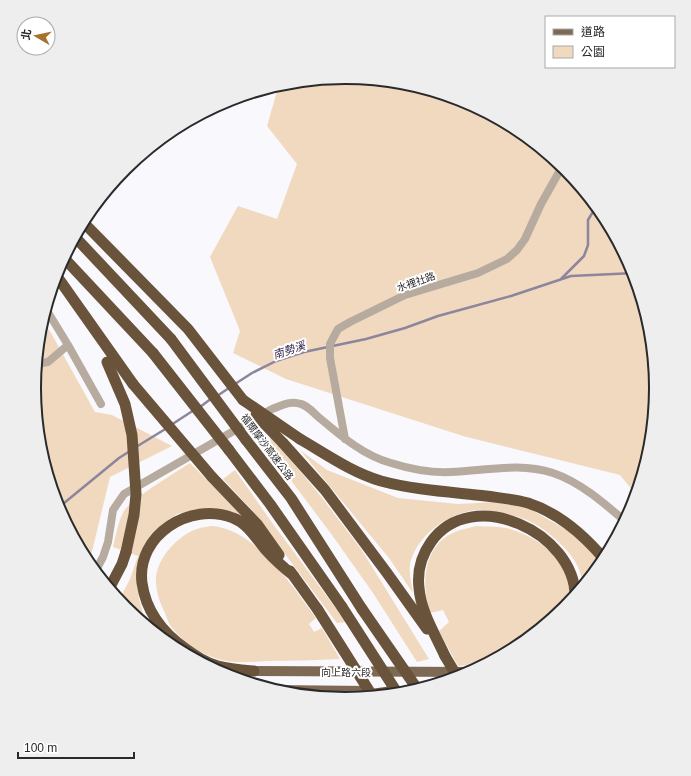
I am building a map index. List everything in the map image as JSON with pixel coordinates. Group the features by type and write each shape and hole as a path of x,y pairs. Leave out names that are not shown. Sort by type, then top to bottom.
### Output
{"highway":[{"path":"88,227 188,329 243,400 325,490 387,573 454,672"},
{"name":"福爾摩沙高速公路","path":"79,242 171,339 291,498 362,609 414,685"},
{"path":"68,262 153,353 229,450 270,504 342,607 394,689"},
{"path":"60,281 133,384 212,477 257,524 318,610 369,692"},
{"path":"60,282 107,362 125,404 132,435 136,494 134,515 126,552 122,564 112,583"},
{"path":"243,400 300,440 340,463 380,480 405,487 510,499 528,503 567,523 600,555"},
{"path":"172,638 161,628 146,602 142,583 142,570 145,558 156,540 170,526 179,520 190,515 202,513 214,513 235,518 245,525 266,550 294,576"},
{"path":"445,656 423,608 419,588 419,572 420,563 427,547 439,533 453,522 461,519 487,516 506,519 525,527 548,542 565,562 572,577 574,589"},
{"path":"224,667 254,671"}],"main road":[{"name":"向上路六段","path":"237,672 454,672"}],"street":[{"name":"水裡社路","path":"346,439 330,358 330,347 338,329 405,295 478,273 507,259 517,250 525,239 541,204 559,171"},
{"path":"50,315 101,404"},
{"path":"43,363 48,362 68,345"},
{"path":"98,565 108,542 113,510 124,494 272,410 292,402 309,408 346,439 389,463 433,472 451,472 510,466 552,472 564,477 594,496 621,518"}],"green space":[{"path":"326,84 365,84 405,89 462,107 498,124 531,146 561,173 599,219 619,253 640,309 647,348 650,388 644,447 640,467 632,490 620,475 463,436 286,379 233,353 240,331 210,257 238,206 277,219 297,164 267,126 277,91"},
{"path":"47,328 95,412 112,415 172,446 110,477 91,555 72,523 64,505 51,467 47,447 41,388"},
{"path":"272,437 323,499 361,549 429,659 417,662 373,593 332,535 263,443"},
{"path":"300,450 327,470 398,498 458,504 495,502 528,508 565,529 598,558 582,579 578,567 569,553 549,533 519,517 484,510 476,510 456,515 437,526 421,541 415,550 410,564 410,576 413,593 389,558"},
{"path":"190,463 250,523 207,509 197,509 177,514 164,523 137,573 139,599 144,616 122,594 130,579 138,556 113,547 117,529 124,511 136,499"},
{"path":"235,470 346,622 337,623 251,509 223,479"},
{"path":"212,526 228,530 244,537 272,561 296,590 316,618 309,624 314,632 322,628 340,659 230,662 212,657 199,651 177,634 169,623 160,601 156,585 159,565 169,549 182,537 199,528"},
{"path":"476,526 506,528 535,540 550,551 561,564 565,572 570,593 546,617 515,641 498,652 471,665 458,666 439,631 449,622 443,610 430,613 427,602 426,578 427,566 436,546 444,538 460,530"}],"waterway":[{"name":"南勢溪","path":"561,279 584,256 588,245 588,220 593,211"},
{"name":"南勢溪","path":"235,384 252,373 276,361 304,352 366,339 405,328 438,316 511,296 571,276 628,273"},
{"name":"南勢溪","path":"217,396 229,388"},
{"name":"南勢溪","path":"200,407 212,398"},
{"name":"南勢溪","path":"171,425 194,410"},
{"name":"南勢溪","path":"136,447 167,428"},
{"name":"南勢溪","path":"63,504 119,458 130,451"}]}
